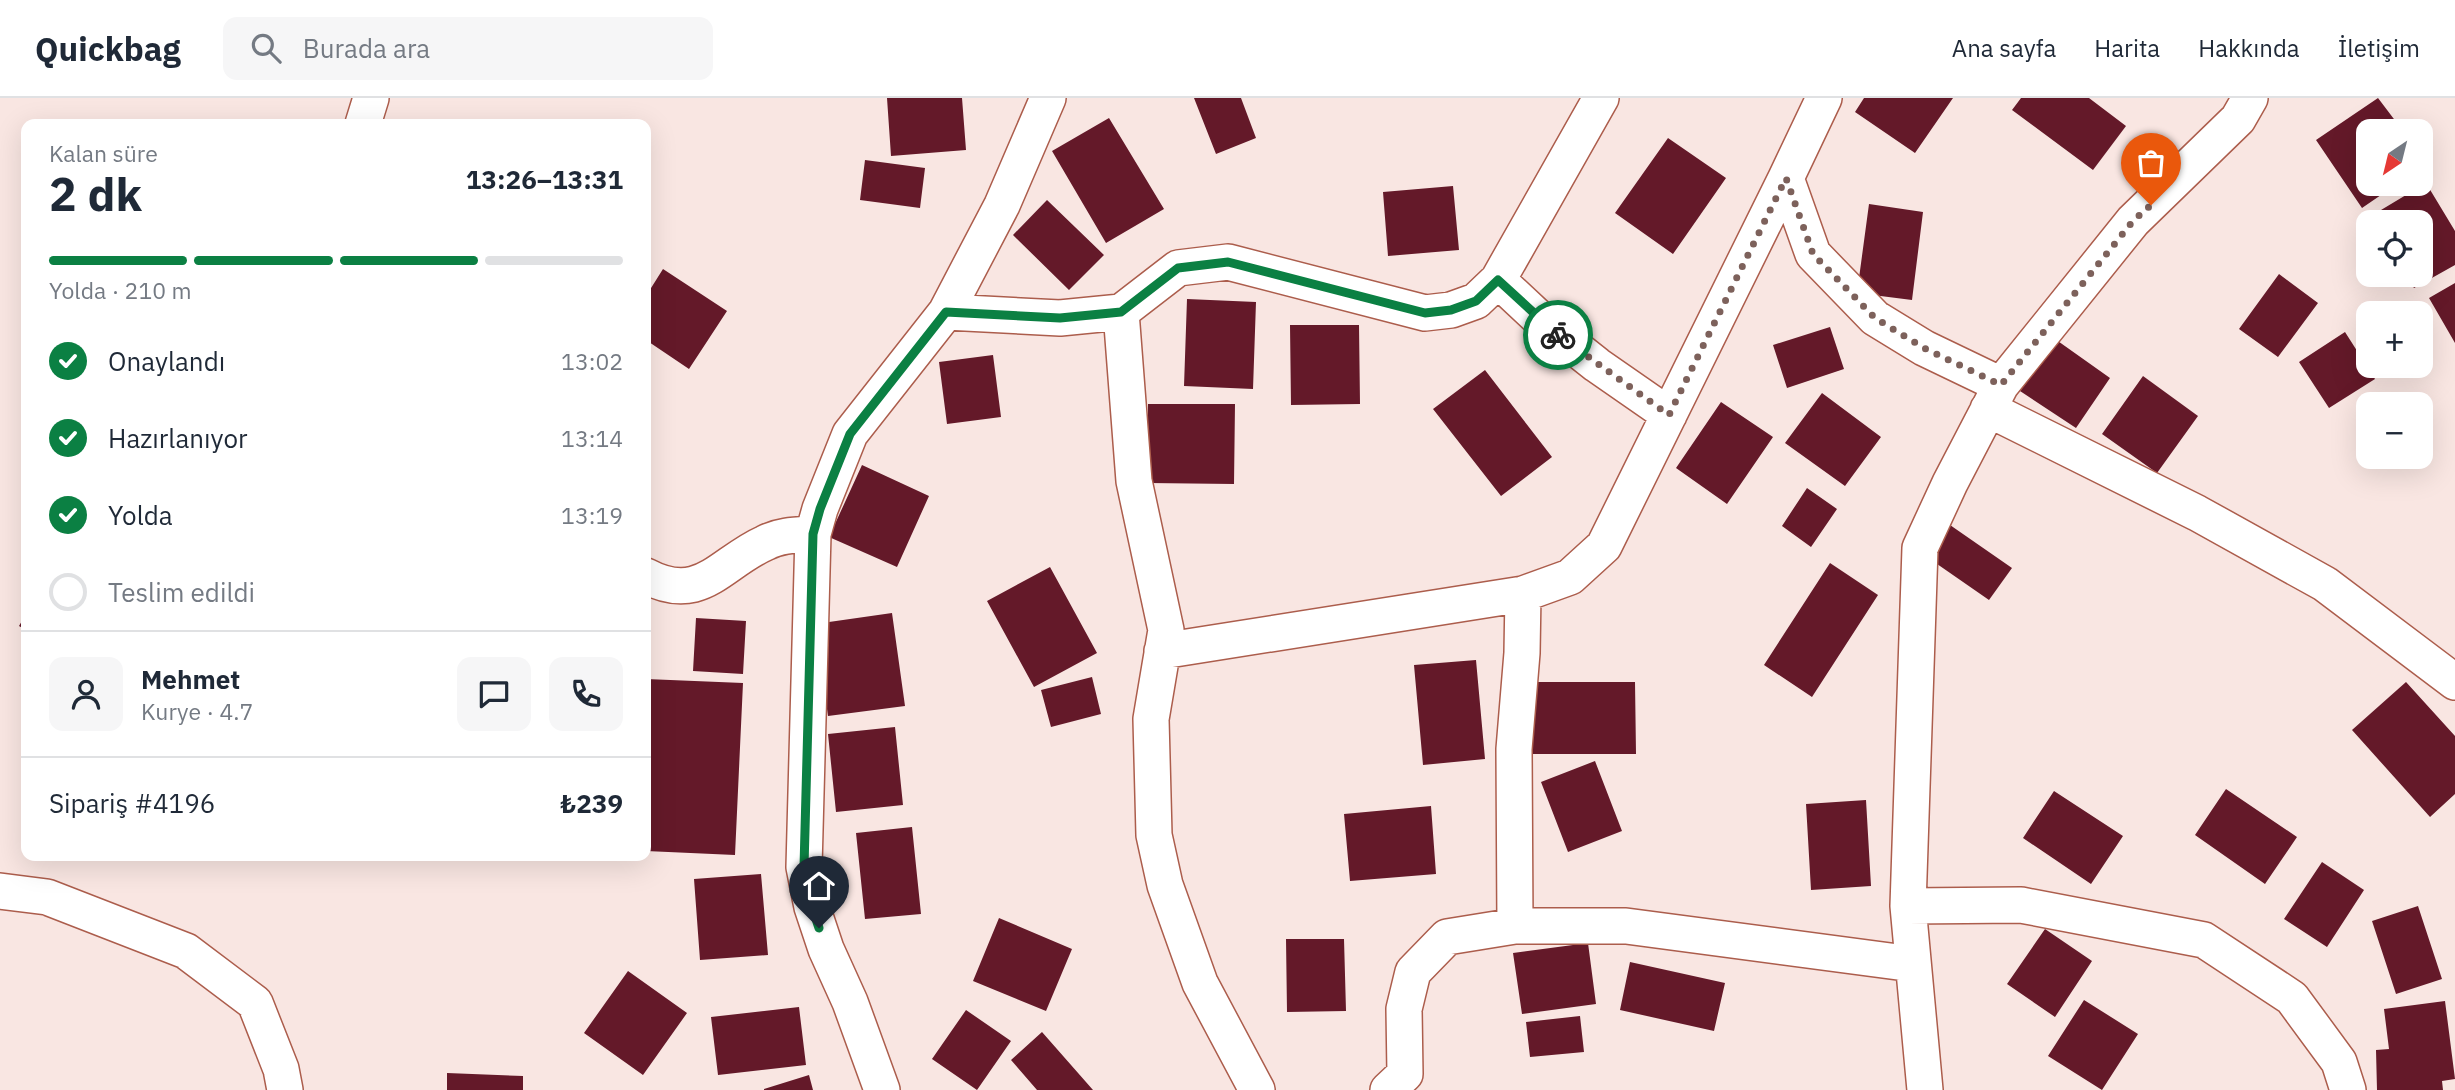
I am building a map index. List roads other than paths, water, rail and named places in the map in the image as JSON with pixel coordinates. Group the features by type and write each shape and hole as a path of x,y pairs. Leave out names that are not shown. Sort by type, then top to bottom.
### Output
{"street":[{"path":"365,119 371,98"},
{"path":"882,1090 850,1002 826,949 812,907 804,867 813,534 820,509 850,434 946,312 1002,205 1048,98"},
{"path":"946,312 1060,318 1121,312 1178,268 1228,262 1425,313 1451,310 1476,301 1498,280 1601,98"},
{"path":"1162,651 1523,594 1570,577 1604,546 1824,98"},
{"path":"1925,1090 1908,906 1920,548 1994,397 2133,221 2238,119 2250,98"},
{"path":"1786,178 1813,254 1875,318 1924,348 1994,397 2325,584 2455,682"},
{"path":"1498,280 1544,323 1597,365 1669,415"},
{"path":"1121,312 1134,481 1166,630 1151,719 1154,835 1163,873 1200,983 1257,1090"},
{"path":"651,579 678,586 699,583 768,541 785,536 813,534"},
{"path":"1515,926 1514,749 1522,653 1523,594"},
{"path":"0,891 47,897 186,951 255,1003 281,1069 285,1090"},
{"path":"1908,906 2021,905 2204,940 2292,998 2339,1062 2348,1090"},
{"path":"1388,1090 1405,1074 1404,1009 1413,972 1447,937 1515,926 1626,926 1913,964"}]}
